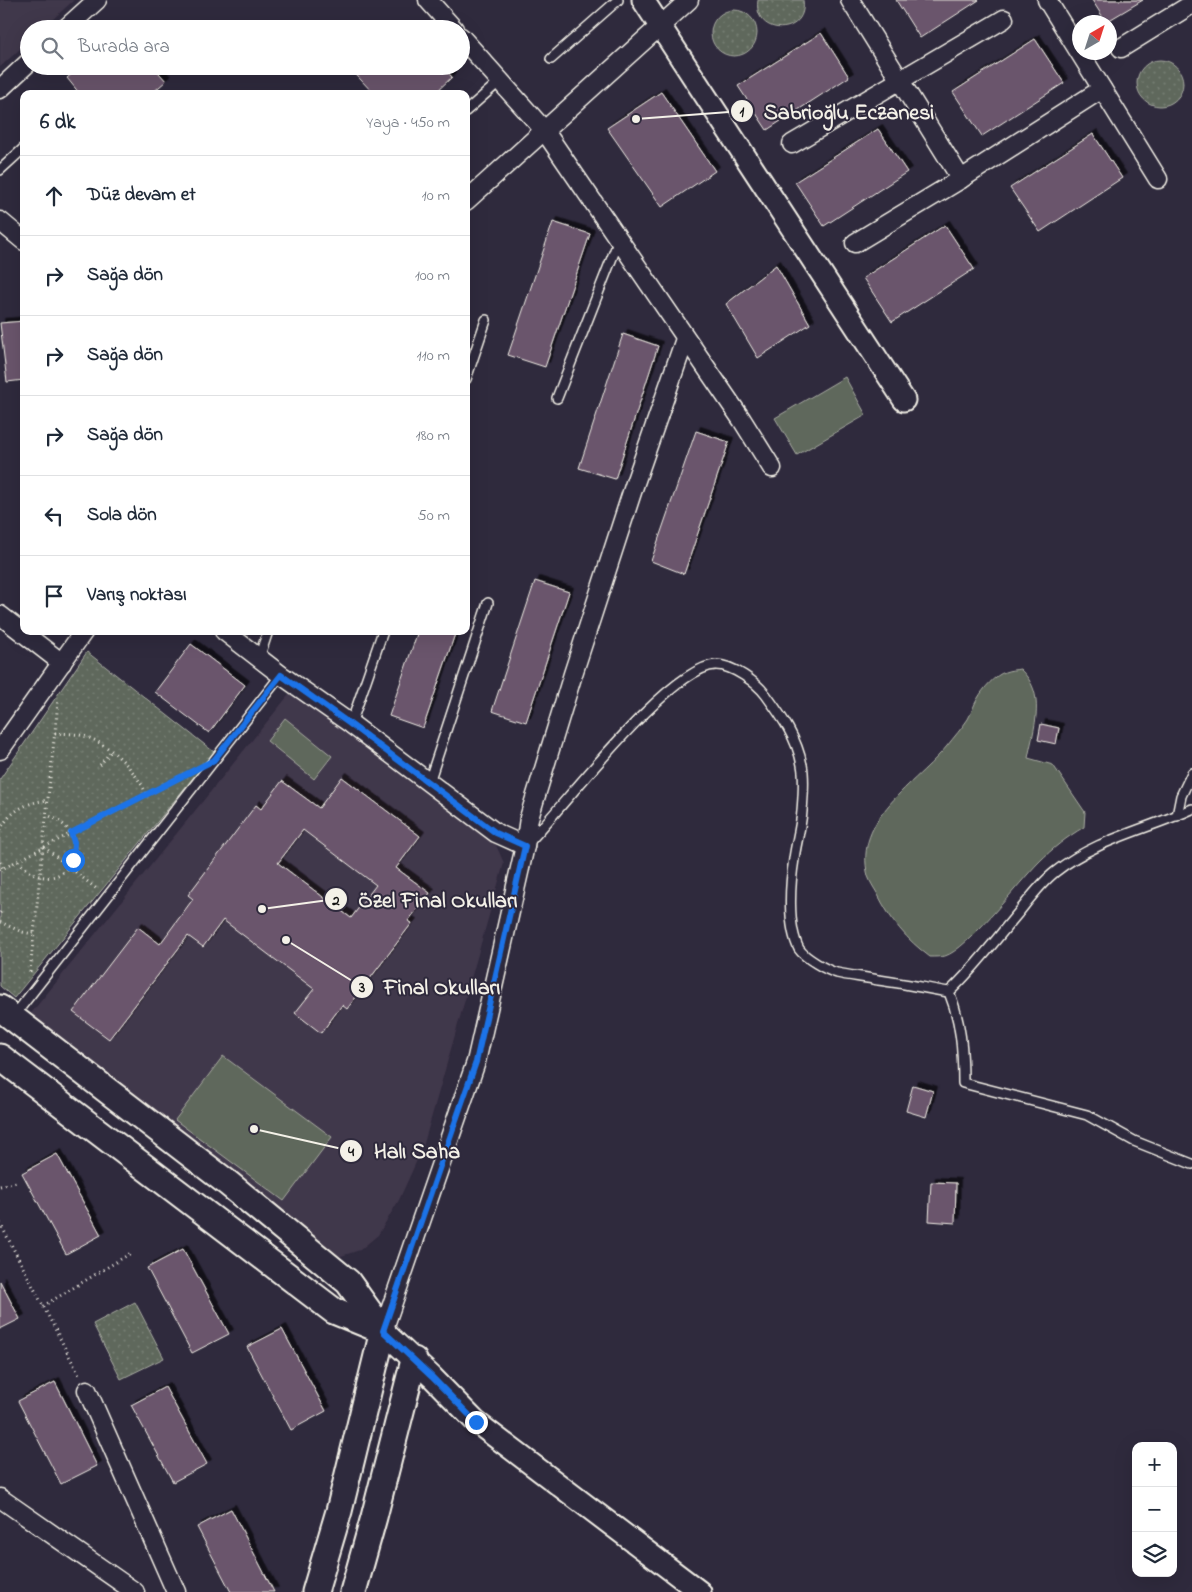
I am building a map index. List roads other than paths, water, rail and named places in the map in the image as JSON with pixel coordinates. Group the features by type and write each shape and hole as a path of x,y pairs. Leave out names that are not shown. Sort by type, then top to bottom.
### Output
{"main road":[{"path":"13,1009 348,1282 383,1331 339,1510 315,1592"},
{"path":"0,1057 334,1311 383,1331"},
{"path":"353,1592 414,1360"}],"street":[{"path":"75,20 97,0"},
{"path":"428,0 446,20"},
{"path":"643,0 904,400"},
{"path":"470,197 689,0"},
{"path":"850,0 961,179"},
{"path":"1047,0 1158,179"},
{"path":"1121,48 1192,4"},
{"path":"792,144 1004,19"},
{"path":"470,47 544,130 772,468"},
{"path":"0,88 20,70"},
{"path":"855,243 1102,90"},
{"path":"0,221 20,238"},
{"path":"686,339 635,483 529,818 525,846 476,1062 383,1331 476,1422 700,1592"},
{"path":"0,615 20,630"},
{"path":"26,635 62,663"},
{"path":"0,750 81,635"},
{"path":"229,635 496,833 525,846"},
{"path":"87,1390 176,1592"},
{"path":"0,1498 135,1592"}],"lane":[{"path":"551,59 618,0"},
{"path":"470,107 500,81"},
{"path":"0,170 20,152"},
{"path":"557,398 619,240"},
{"path":"470,367 486,320"},
{"path":"429,782 488,602"},
{"path":"259,658 267,635"},
{"path":"350,724 382,635"},
{"path":"525,846 548,822 576,786 624,734 662,697 694,672 716,665 738,672 759,686 780,714 796,741 803,767 802,813 793,861 791,898 792,927 800,950 814,962 836,973 949,992"},
{"path":"13,1009 107,897 281,675"},
{"path":"1177,816 1181,796 1192,774"},
{"path":"949,992 971,970 1039,886 1055,872 1094,846 1192,809"},
{"path":"949,992 959,1022 963,1083 1087,1115 1134,1141 1192,1164"}],"place":[{"name":"Sabrioğlu Eczanesi","path":"636,119"},
{"name":"Özel Final Okulları","path":"262,909"},
{"name":"Final Okulları","path":"286,940"},
{"name":"Halı Saha","path":"254,1129"}]}
